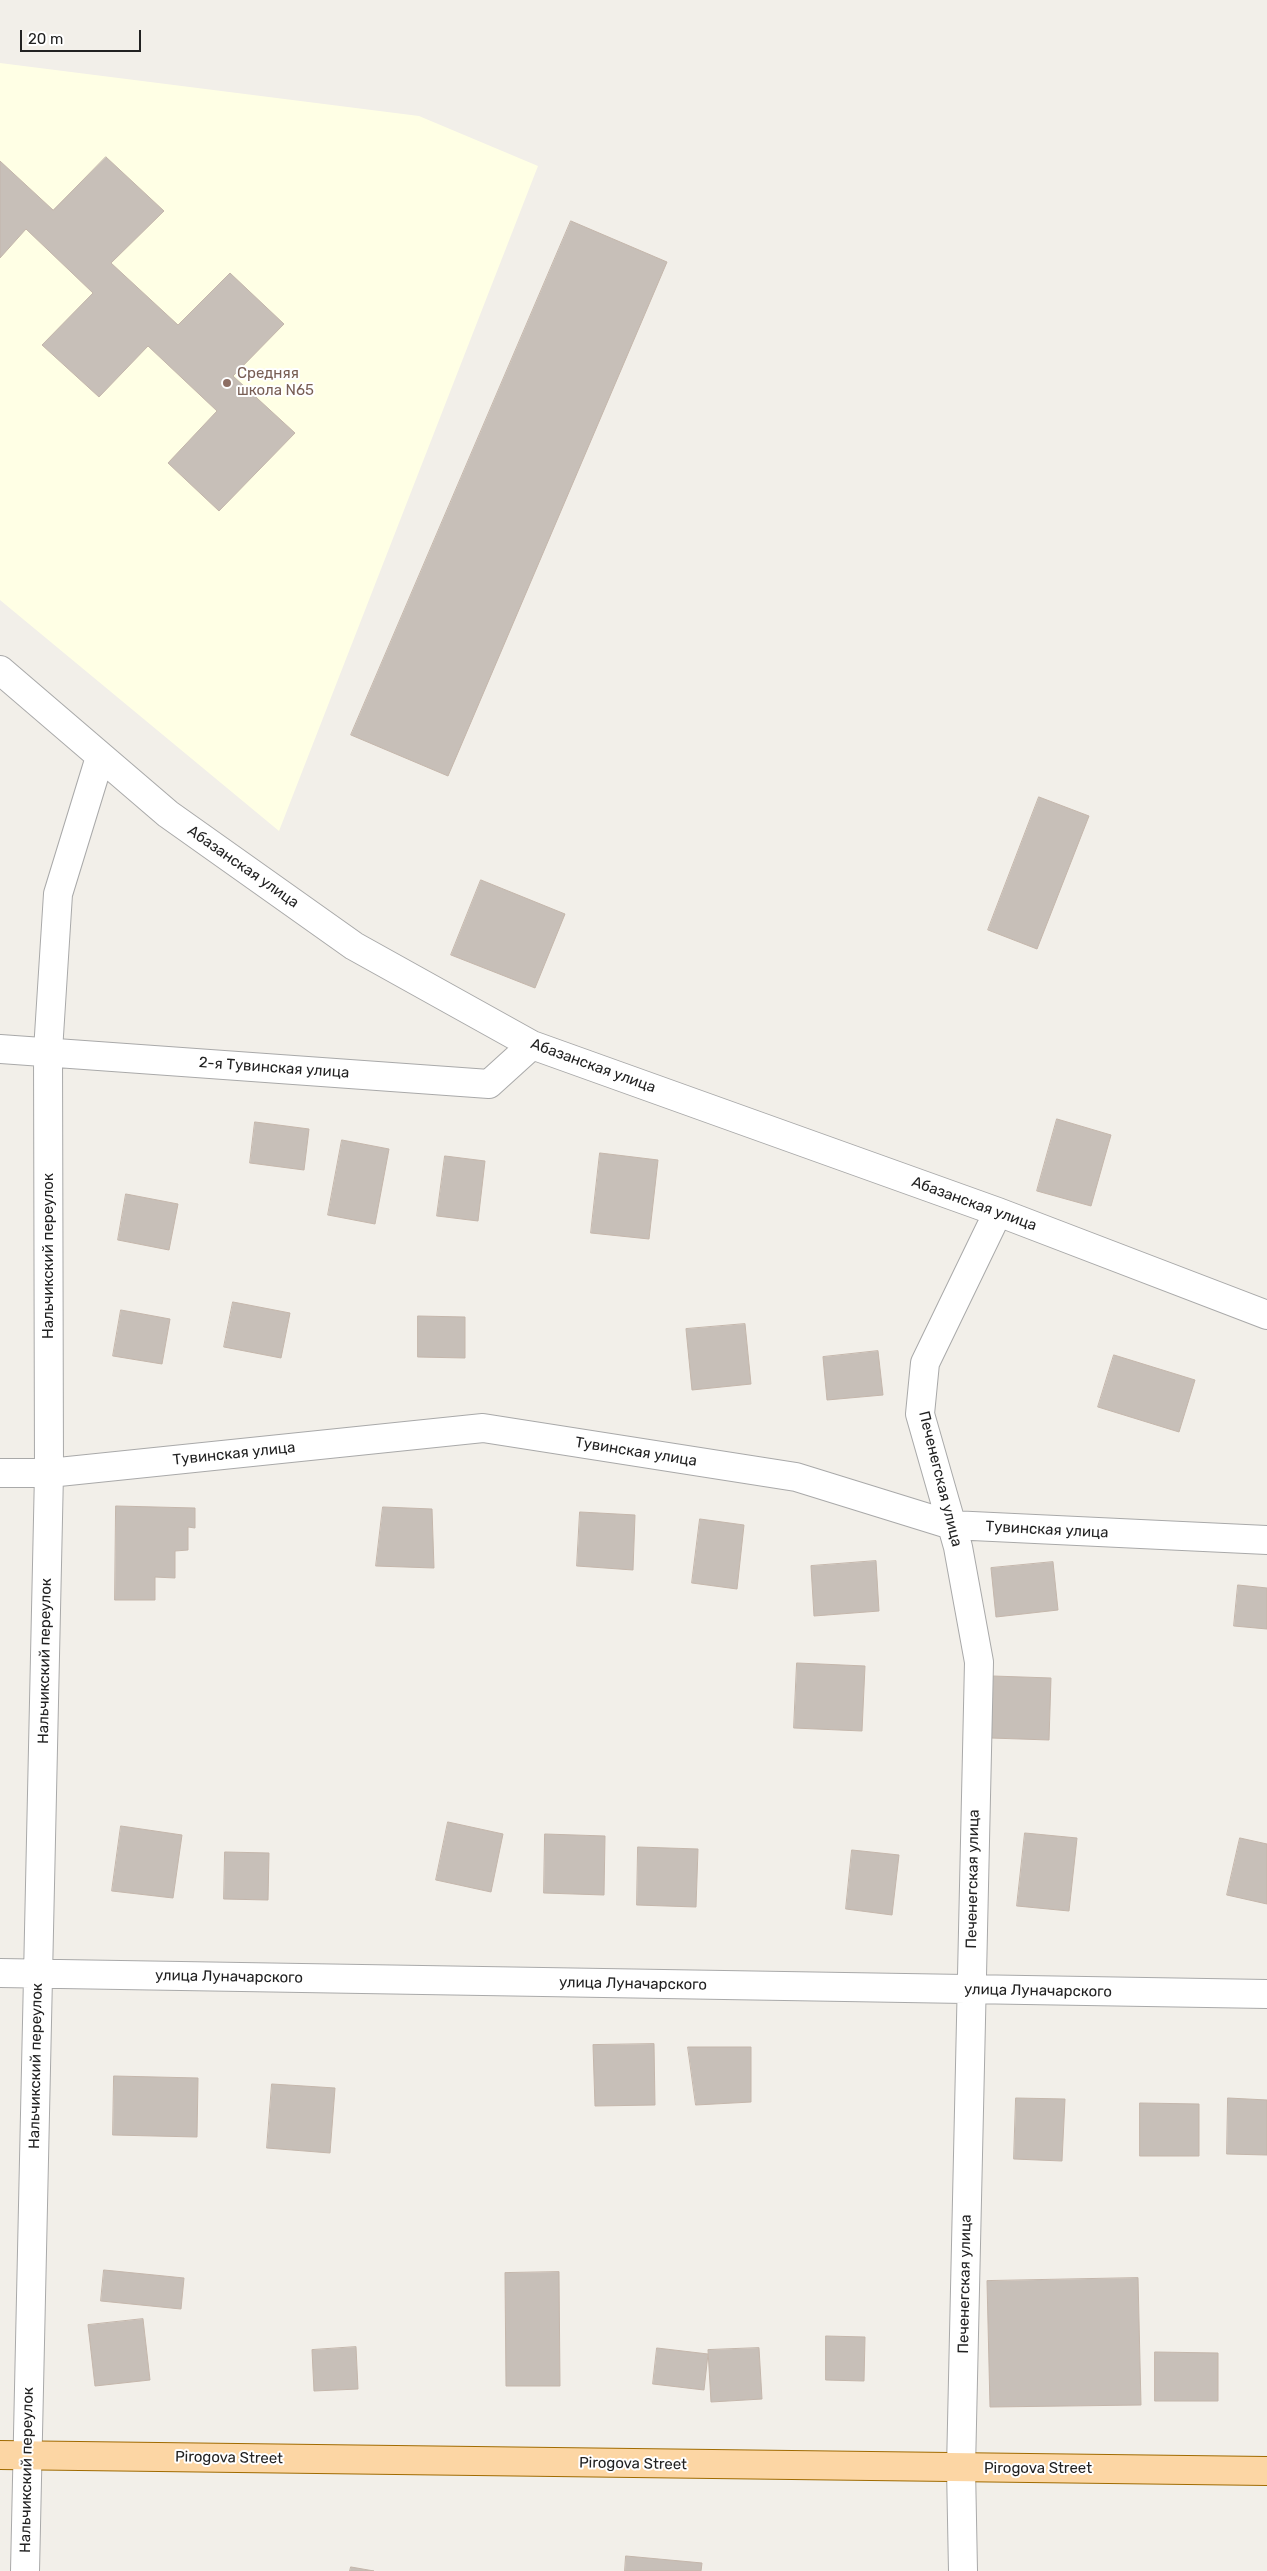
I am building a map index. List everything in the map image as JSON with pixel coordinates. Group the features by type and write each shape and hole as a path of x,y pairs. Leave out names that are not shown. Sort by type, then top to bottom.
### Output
{"main road":[{"name":"Pirogova Street","path":"13,2455 1267,2471"}],"street":[{"name":"Абазанская улица","path":"0,670 168,814 354,946 532,1045 998,1212 1267,1315"},
{"name":"Нальчикский переулок","path":"25,2571 13,2455 38,1974 49,1473 48,1050 58,894 100,757"},
{"name":"2-я Тувинская улица","path":"0,1049 48,1050 489,1084 532,1045"},
{"name":"Печенегская улица","path":"963,2571 961,2468 978,1662 958,1547 920,1414 925,1363 998,1212"},
{"name":"Тувинская улица","path":"0,1473 49,1473 483,1428 796,1477 951,1525 1267,1540"},
{"name":"улица Луначарского","path":"0,1973 1267,1994"}],"shaded area":[{"name":"Средняя школа N65","path":"0,63 419,116 538,166 279,831 0,600"}],"building":[{"name":"Средняя школа N65","path":"106,157 164,211 111,263 178,325 230,273 284,324 233,376 295,433 219,511 168,463 217,411 148,346 99,397 42,345 93,293 26,229 0,258 0,161 53,210"},
{"path":"571,221 667,262 448,776 351,735"},
{"path":"1039,797 1089,816 1037,949 988,930"},
{"path":"481,880 565,914 535,988 451,955"},
{"path":"1057,1119 1111,1135 1091,1206 1037,1191"},
{"path":"255,1122 309,1129 304,1170 250,1163"},
{"path":"342,1140 389,1149 375,1224 328,1215"},
{"path":"600,1153 658,1160 649,1239 591,1233"},
{"path":"445,1156 485,1161 478,1221 437,1216"},
{"path":"126,1194 178,1204 169,1250 118,1240"},
{"path":"233,1302 290,1313 281,1358 224,1347"},
{"path":"121,1310 170,1319 162,1364 113,1356"},
{"path":"418,1316 465,1317 465,1358 418,1357"},
{"path":"745,1324 751,1384 692,1390 686,1329"},
{"path":"878,1351 883,1395 827,1400 823,1357"},
{"path":"1114,1355 1195,1380 1179,1432 1098,1407"},
{"path":"116,1506 195,1508 195,1528 188,1527 188,1550 175,1551 175,1578 155,1577 155,1600 115,1600"},
{"path":"383,1507 432,1509 434,1568 376,1566"},
{"path":"580,1512 635,1515 633,1570 577,1566"},
{"path":"700,1519 744,1525 737,1589 692,1583"},
{"path":"876,1561 879,1611 814,1616 811,1566"},
{"path":"1053,1562 1058,1610 996,1617 991,1568"},
{"path":"1238,1585 1267,1588 1267,1629 1234,1626"},
{"path":"797,1663 865,1666 862,1731 794,1728"},
{"path":"993,1676 1051,1678 1049,1740 991,1738"},
{"path":"448,1822 503,1834 491,1892 436,1880"},
{"path":"121,1826 182,1835 173,1898 112,1891"},
{"path":"1025,1833 1077,1838 1069,1911 1017,1906"},
{"path":"545,1834 605,1836 604,1895 544,1893"},
{"path":"1240,1838 1267,1844 1267,1904 1227,1895"},
{"path":"638,1847 698,1849 696,1907 637,1905"},
{"path":"852,1850 899,1855 892,1915 846,1909"},
{"path":"225,1852 269,1853 268,1900 224,1899"},
{"path":"654,2044 655,2105 595,2106 593,2045"},
{"path":"688,2047 751,2047 751,2102 696,2105"},
{"path":"114,2076 198,2078 197,2137 113,2135"},
{"path":"272,2084 335,2088 330,2153 267,2148"},
{"path":"1016,2098 1065,2099 1062,2161 1014,2159"},
{"path":"1228,2098 1267,2100 1267,2155 1227,2154"},
{"path":"1140,2103 1199,2104 1199,2156 1140,2156"},
{"path":"104,2270 184,2278 181,2309 101,2301"},
{"path":"559,2272 560,2386 506,2386 505,2273"},
{"path":"1138,2278 1141,2405 990,2407 987,2281"},
{"path":"143,2319 150,2380 95,2386 88,2325"},
{"path":"826,2336 865,2337 864,2381 826,2380"},
{"path":"356,2347 358,2389 314,2391 312,2350"},
{"path":"657,2348 708,2354 704,2390 653,2384"},
{"path":"759,2348 762,2399 711,2402 708,2350"},
{"path":"1155,2352 1218,2353 1218,2401 1155,2401"},
{"path":"626,2556 702,2563 701,2571 625,2571"},
{"path":"351,2567 374,2571 350,2571"}],"place":[{"name":"Средняя школа N65","path":"227,383"}]}
